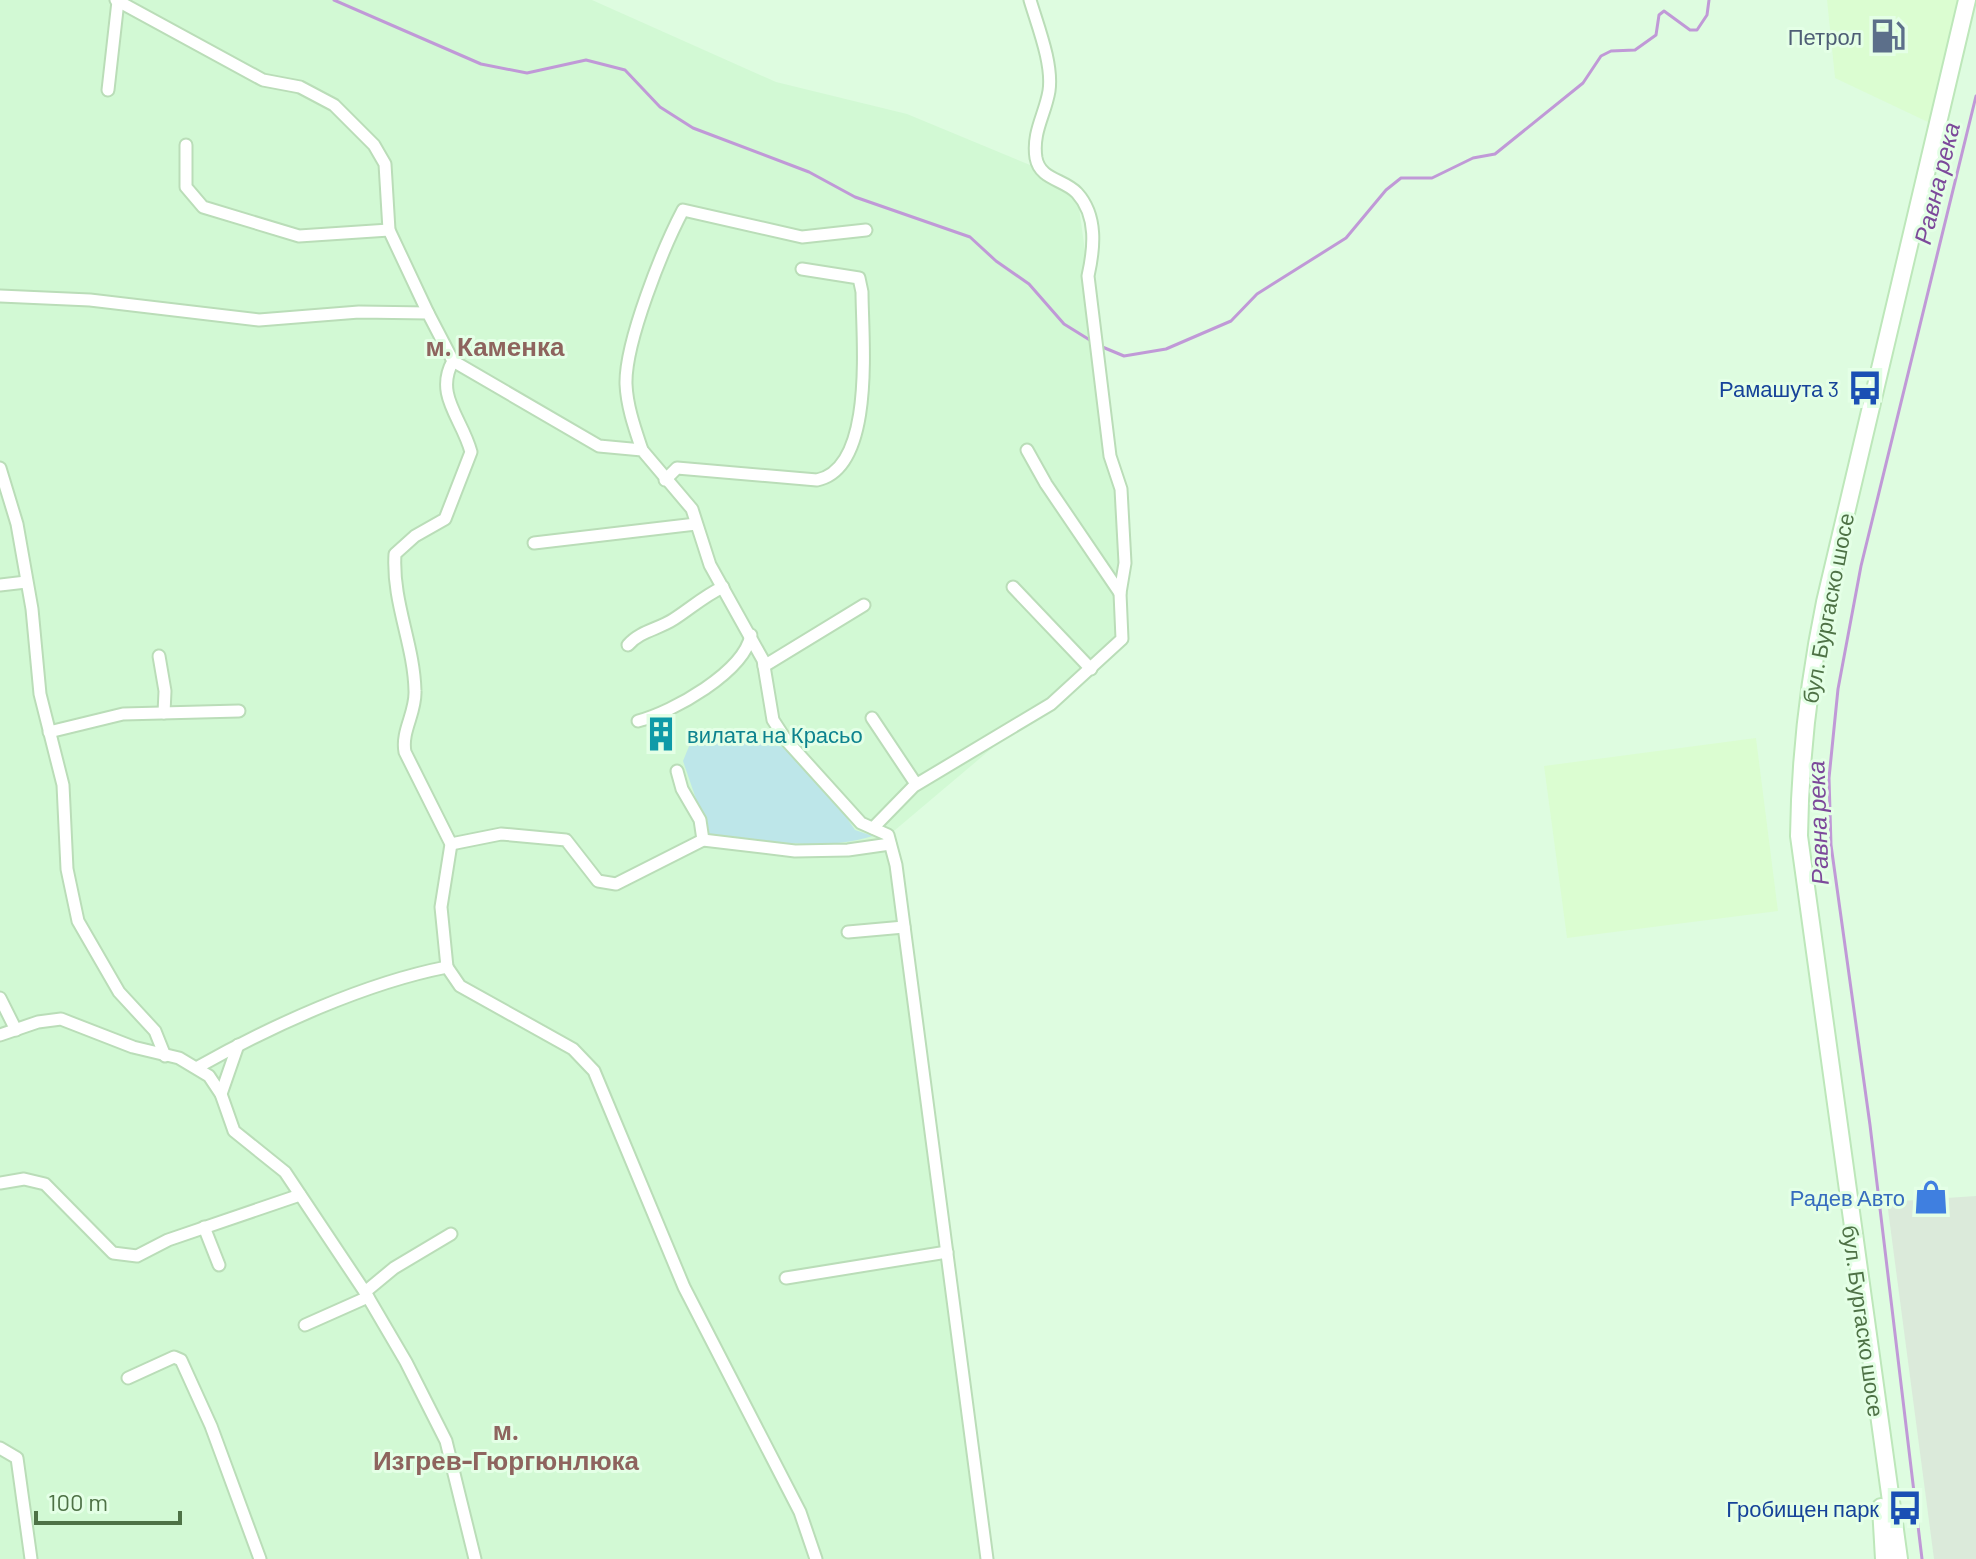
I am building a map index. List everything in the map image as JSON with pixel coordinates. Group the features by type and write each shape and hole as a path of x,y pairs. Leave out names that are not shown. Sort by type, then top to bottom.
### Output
{"main road":[{"name":"бул. Бургаско шосе","path":"1899,1559 1799,836 1800,768 1811,667 1825,602 1967,0"},
{"path":"1876,1409 1884,1559"}],"street":[{"path":"108,90 117,0 263,80 300,87 334,105 374,145 385,164 389,230 453,361 599,446 642,450"},
{"path":"873,828 916,784 1051,704 1122,639 1120,593 1125,563 1121,489 1110,456 1088,276 1093,251 1093,225 1077,193 1043,172 1036,160 1036,128 1049,90 1042,43 1030,0"},
{"path":"186,145 186,187 203,207 299,236 389,230"},
{"path":"866,230 802,237 683,210 662,250 628,372 631,413 642,450 692,509 710,565 751,635 764,666 773,720 786,740 861,823 888,835 904,927 987,1559"},
{"path":"665,480 677,468 817,480 837,470 859,429 862,408 862,292 859,278 802,269"},
{"path":"0,296 90,300 259,320 359,312 428,313"},
{"path":"453,361 444,377 449,405 471,452 445,519 415,536 395,554 394,575 416,693 403,739 405,752 451,844 441,907 447,967 460,986 573,1049 594,1071 684,1287 800,1512 816,1559"},
{"path":"1027,450 1046,484 1120,593"},
{"path":"0,468 17,524 40,694 63,785 67,869 78,921 119,992 155,1031 165,1056"},
{"path":"534,543 696,524"},
{"path":"0,585 26,582"},
{"path":"628,645 634,638 674,619 695,601 723,587"},
{"path":"1013,587 1091,669"},
{"path":"764,666 864,605"},
{"path":"638,721 668,709 731,671 751,635"},
{"path":"159,656 165,691 164,713"},
{"path":"49,732 123,714 239,711"},
{"path":"872,718 916,784"},
{"path":"677,771 682,789 700,820 703,840"},
{"path":"451,844 501,834 566,840 598,881 616,884 703,840 795,851 848,850 890,844"},
{"path":"848,932 904,927"},
{"path":"198,1067 238,1045 342,1001 420,973 447,967"},
{"path":"0,998 16,1030"},
{"path":"0,1035 61,1019 133,1047 198,1067 221,1094 234,1131 285,1172 366,1295 446,1441 475,1559"},
{"path":"221,1094 238,1045"},
{"path":"0,1183 24,1179 45,1184 113,1253 137,1256 204,1227 300,1195"},
{"path":"204,1227 219,1265"},
{"path":"305,1325 366,1295 394,1268 451,1234"},
{"path":"786,1278 947,1252"},
{"path":"128,1378 174,1357 181,1360 260,1559"},
{"path":"0,1448 17,1458 31,1559"}],"shaded area":[{"path":"0,0 592,0 776,82 907,114 1030,165 1077,193 1118,490 1126,635 888,836 988,1559 0,1559"},
{"path":"1827,0 1958,0 1930,123 1835,78"},
{"path":"694,734 785,747 836,802 855,830 873,836 832,844 811,844 708,834 683,761"},
{"path":"1756,738 1778,911 1567,938 1544,766"},
{"path":"1976,1196 1976,1559 1934,1559 1887,1202"}],"waterway":[{"path":"334,0 481,64 527,73 586,60 625,70 660,107 693,128 809,172 855,197 970,237 996,261 1029,284 1064,324 1093,342"},
{"path":"1100,346 1124,356 1166,349 1231,321 1257,294 1346,238 1386,190 1401,178 1432,178 1473,158 1495,154 1583,83 1601,56 1611,51 1635,50 1656,35 1659,15 1664,11 1690,30 1697,30 1707,15 1709,0"},
{"name":"Равна река","path":"1922,1559 1870,1125 1831,845 1829,778 1838,689 1861,566 1976,96"}],"place":[{"name":"Петрол","path":"1888,36"},
{"name":"Рамашута 3","path":"1865,388"},
{"name":"вилата на Красьо","path":"661,734"},
{"name":"Радев Авто","path":"1931,1197"},
{"name":"Гробищен парк","path":"1905,1508"}],"district":[{"name":"м. Каменка","path":"495,345"},
{"name":"м. Изгрев-Гюргюнлюка","path":"506,1444"}]}
